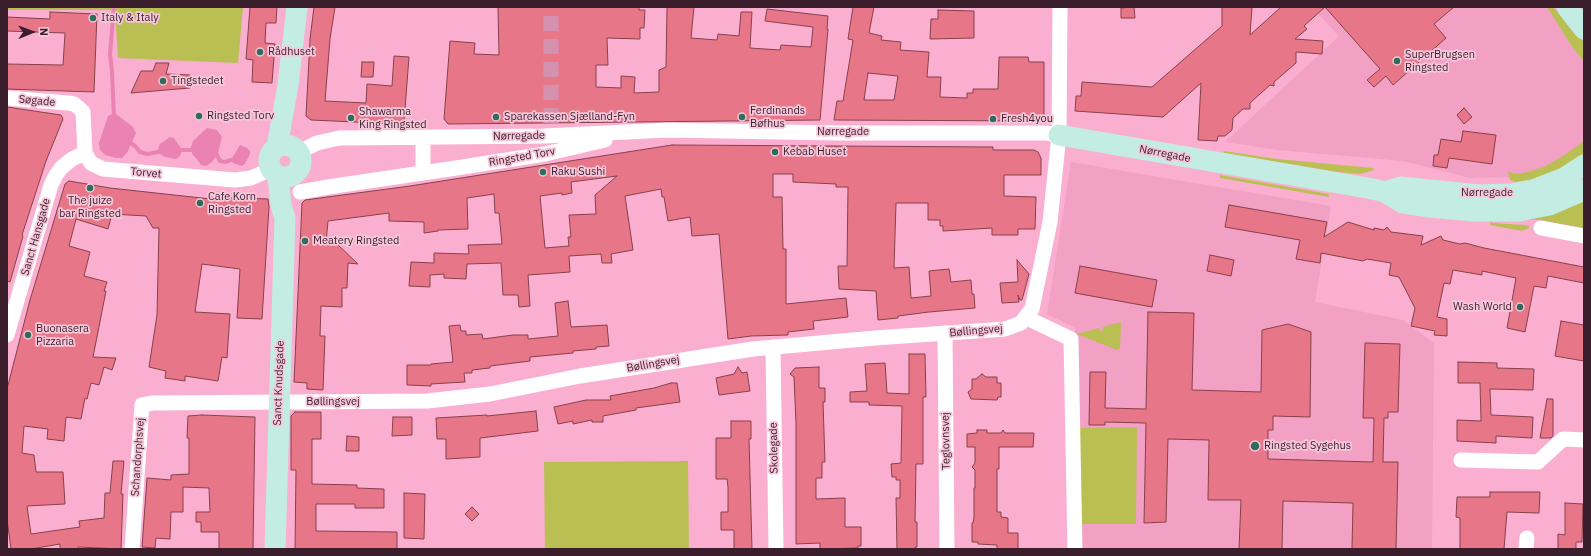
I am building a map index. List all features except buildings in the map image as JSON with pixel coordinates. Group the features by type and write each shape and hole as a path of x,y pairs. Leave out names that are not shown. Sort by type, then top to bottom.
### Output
{"street":[{"path":"290,149 273,150 269,159 285,178 297,173 302,161 290,149 288,85 297,7"},
{"path":"1060,7 1059,135 1050,222 1032,309 1027,318 1071,339 1075,549"},
{"path":"1567,7 1584,28"},
{"name":"Søgade","path":"7,98 74,104 83,112 85,153"},
{"name":"Nørregade","path":"290,149 339,138 544,136 668,130 837,133 1046,133 1385,192 1403,203 1424,206 1475,210 1519,211 1549,205 1584,190"},
{"name":"Ringsted Torv","path":"285,178 328,186 545,154 609,139 619,133"},
{"path":"423,137 423,173"},
{"name":"Torvet","path":"85,153 91,163 103,169 244,180 251,178 285,178"},
{"name":"Sanct Hansgade","path":"7,335 11,305 51,185 61,168 72,159 85,153"},
{"name":"Nørregade","path":"1385,192 1401,188 1480,195 1510,194 1533,190 1564,178 1584,165"},
{"name":"Sanct Knudsgade","path":"274,549 285,218 281,205 285,178"},
{"path":"1541,228 1584,236"},
{"name":"Bøllingsvej","path":"278,402 427,401 490,394 580,376 688,358 773,347 1005,329 1021,323 1027,318"},
{"name":"Teglovnsvej","path":"945,333 947,549"},
{"name":"Skolegade","path":"773,347 776,549"},
{"name":"Schandorphsvej","path":"132,549 142,405 153,403 278,402"},
{"path":"1461,460 1538,462 1563,439 1584,440"}],"shaded area":[{"path":"1312,7 1547,7 1572,47 1584,61 1584,141 1550,166 1521,177 1470,178 1403,161 1278,150 1225,142 1339,36"},
{"path":"116,114 133,127 136,133 127,153 122,158 105,155 100,150 99,143 108,116"},
{"path":"207,128 217,130 222,137 218,153 212,162 206,166 201,165 192,154 191,147 193,141"},
{"path":"170,137 174,138 182,150 180,156 176,159 165,157 160,154 158,149 160,144"},
{"path":"240,145 250,151 245,164 242,166 233,163 231,160"},
{"name":"Ringsted Sygehus","path":"1071,162 1331,206 1315,302 1403,320 1434,343 1432,549 1078,549 1075,328 1047,314"}],"green space":[{"path":"7,7 243,7 238,63 118,58 115,10 7,10"},
{"path":"1547,7 1553,7 1584,42 1584,61 1572,47"},
{"path":"1584,141 1584,157 1541,178 1516,182 1510,180 1508,171 1517,174 1544,167"},
{"path":"1224,151 1277,159 1373,168 1374,170 1361,174 1338,172 1224,153"},
{"path":"1220,175 1329,194 1329,197 1220,178"},
{"path":"1584,196 1584,228 1540,220 1494,219"},
{"path":"1491,221 1493,223 1525,225 1529,226 1529,228 1522,231 1490,225"},
{"path":"1121,322 1120,348 1117,350 1077,334 1099,328 1102,333 1103,327"},
{"path":"1137,427 1136,524 1080,524 1079,428"},
{"path":"688,461 689,549 545,549 544,462"}],"waterway":[{"path":"114,7 110,54 114,119"},
{"path":"128,141 140,152 147,154 164,151"},
{"path":"179,150 196,150"},
{"path":"212,154 217,155 220,161 225,162 231,160"}],"tunnel":[{"path":"551,7 551,123"}],"place":[{"name":"Italy & Italy","path":"93,18"},
{"name":"Rådhuset","path":"260,52"},
{"name":"SuperBrugsen Ringsted","path":"1397,61"},
{"name":"Tingstedet","path":"163,81"},
{"name":"Ringsted Torv","path":"199,116"},
{"name":"Sparekassen Sjælland-Fyn","path":"496,117"},
{"name":"Ferdinands Bøfhus","path":"742,117"},
{"name":"Shawarma King Ringsted","path":"351,118"},
{"name":"Fresh4you","path":"993,119"},
{"name":"Kebab Huset","path":"775,152"},
{"name":"Raku Sushi","path":"543,172"},
{"name":"The juize bar Ringsted","path":"90,188"},
{"name":"Cafe Korn Ringsted","path":"200,203"},
{"name":"Meatery Ringsted","path":"305,241"},
{"name":"Wash World","path":"1520,307"},
{"name":"Buonasera Pizzaria","path":"28,335"},
{"name":"Ringsted Sygehus","path":"1255,446"}]}
